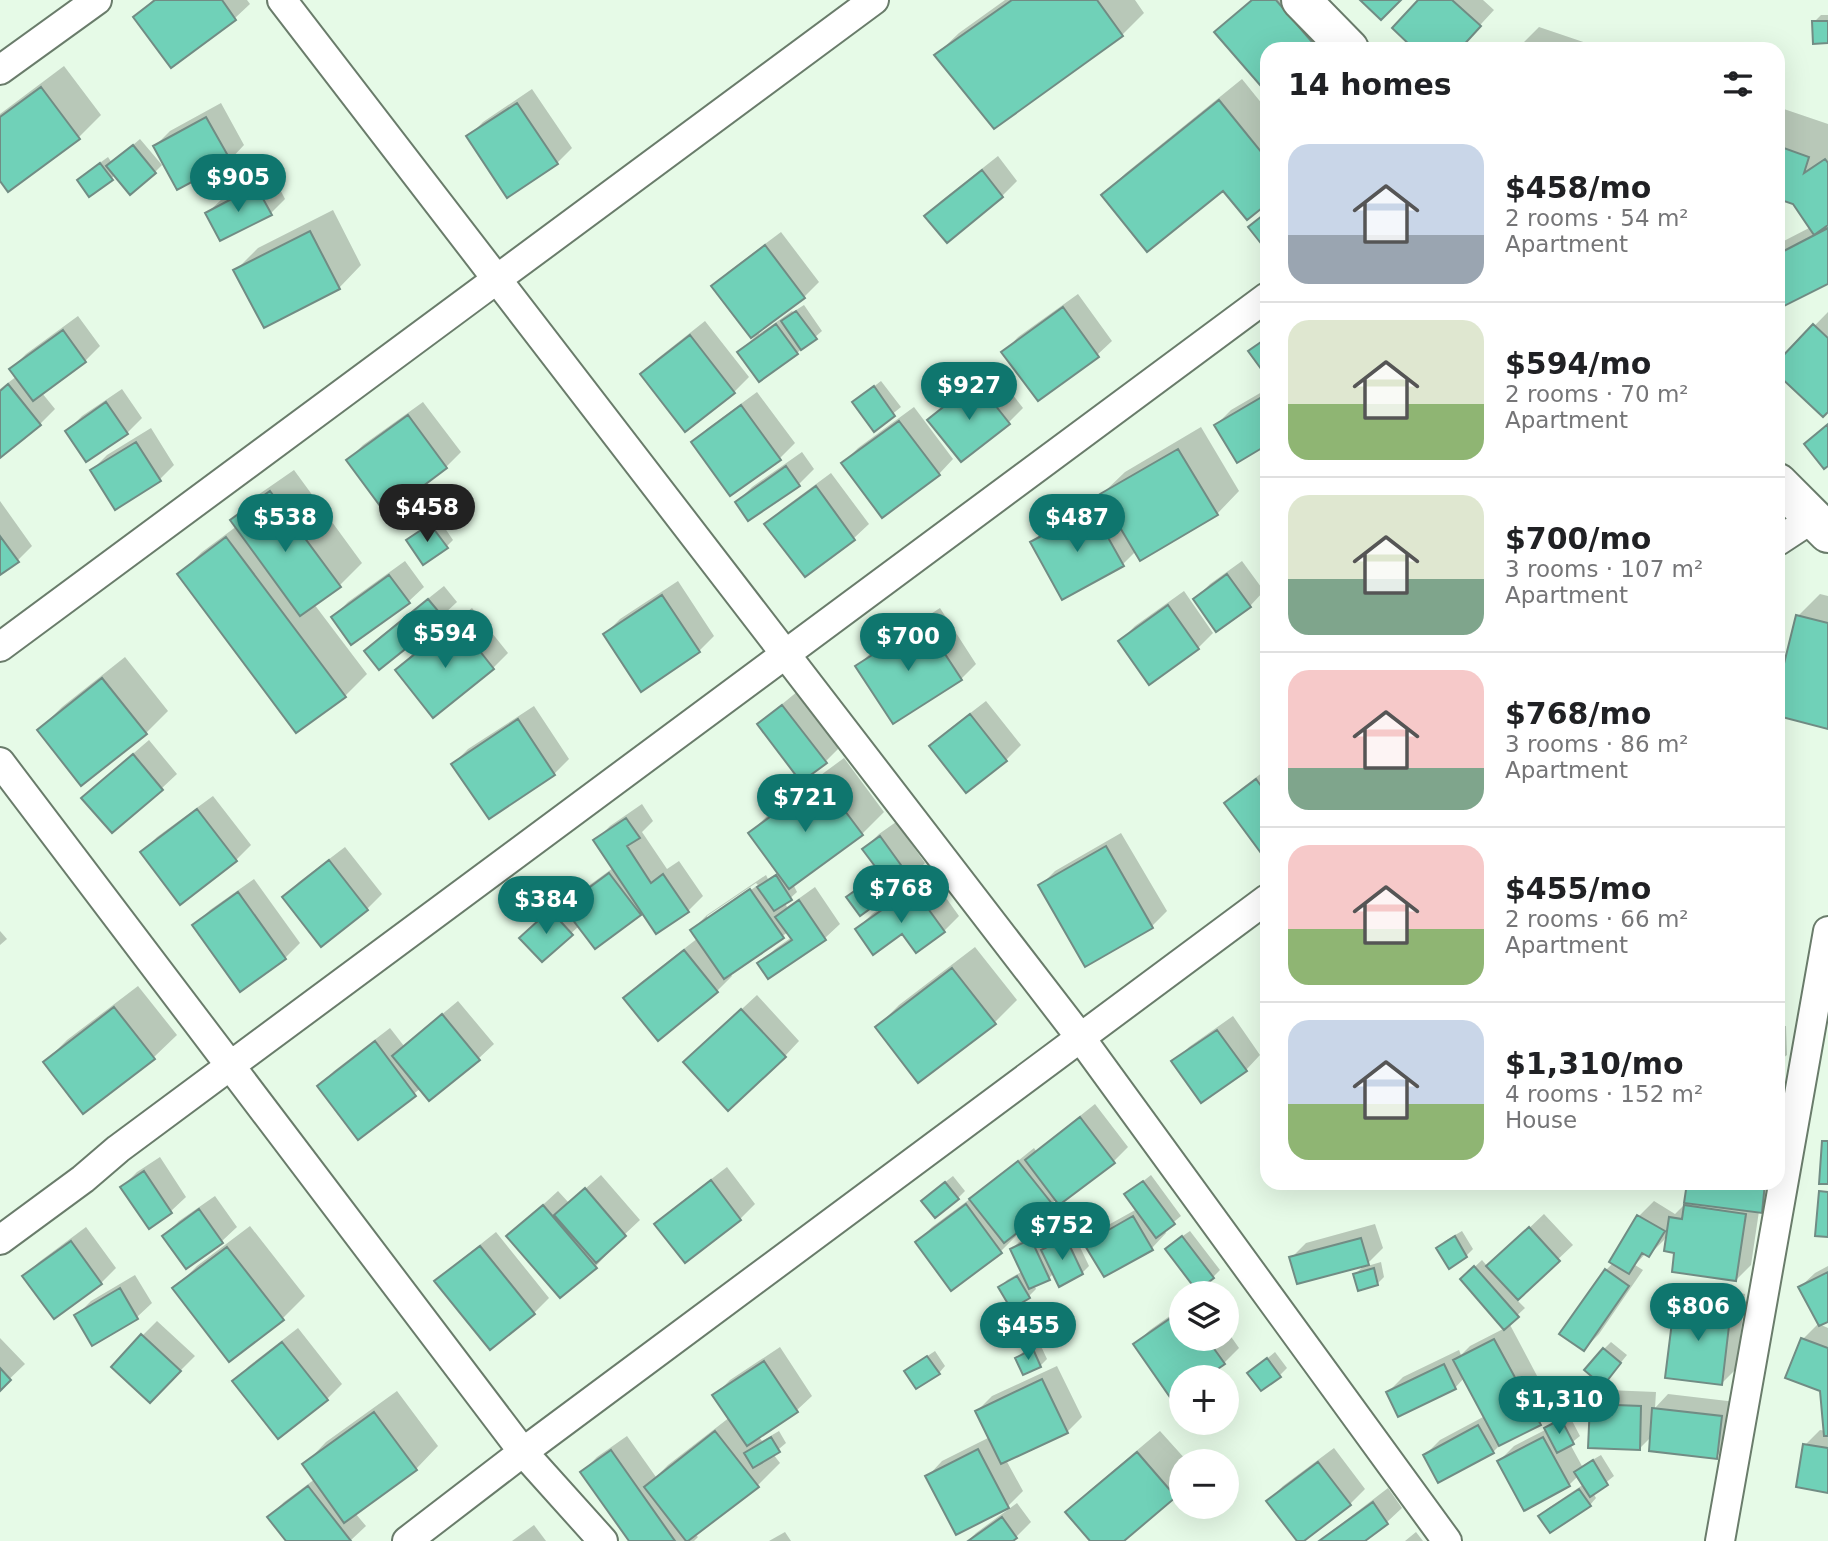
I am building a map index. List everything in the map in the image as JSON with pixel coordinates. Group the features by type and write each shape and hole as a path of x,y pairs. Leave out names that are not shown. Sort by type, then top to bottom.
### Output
{"street":[{"path":"0,71 97,0"},
{"path":"282,0 1080,1037 1447,1541"},
{"path":"0,647 873,0"},
{"path":"1301,0 1342,42"},
{"path":"0,1240 118,1149 1260,302"},
{"path":"1785,490 1820,526 1785,538"},
{"path":"0,762 523,1452 603,1541"},
{"path":"407,1541 1260,904"},
{"path":"1785,1174 1828,931"},
{"path":"1720,1541 1782,1190"}],"building":[{"path":"155,0 222,0 236,20 171,68 133,17"},
{"path":"1012,0 1097,0 1123,36 994,129 934,55"},
{"path":"1252,0 1276,0 1312,42 1260,42 1260,85 1214,32"},
{"path":"1360,0 1401,0 1381,20"},
{"path":"1418,0 1452,0 1481,26 1466,42 1407,42 1392,28"},
{"path":"1812,21 1828,21 1828,43 1813,44"},
{"path":"41,87 80,139 8,192 0,181 0,117"},
{"path":"1219,100 1260,150 1260,210 1247,220 1223,191 1147,252 1101,195"},
{"path":"517,103 558,164 507,198 466,136"},
{"path":"206,117 231,161 177,190 153,146"},
{"path":"133,145 156,173 130,195 106,166"},
{"path":"1785,148 1809,157 1804,173 1825,159 1828,163 1828,225 1814,235 1793,204 1785,201"},
{"path":"100,163 113,180 89,197 77,180"},
{"path":"982,170 1003,197 947,243 924,216"},
{"path":"256,186 272,215 220,241 205,213"},
{"path":"1260,218 1260,242 1248,227"},
{"path":"1828,228 1828,284 1785,306 1785,250"},
{"path":"310,231 340,289 264,328 233,270"},
{"path":"765,245 805,298 751,338 711,286"},
{"path":"1063,307 1099,357 1038,401 1001,352"},
{"path":"796,311 817,339 801,350 781,321"},
{"path":"776,324 798,354 759,382 737,352"},
{"path":"1813,324 1828,338 1828,412 1823,417 1785,382 1785,354"},
{"path":"63,330 86,362 33,401 9,369"},
{"path":"690,335 735,393 685,432 640,374"},
{"path":"1260,343 1260,367 1248,351"},
{"path":"976,381 1010,424 961,462 927,420"},
{"path":"8,384 41,425 0,458 0,391"},
{"path":"874,386 895,416 874,432 852,402"},
{"path":"1260,398 1260,449 1237,463 1214,425"},
{"path":"106,402 128,434 86,462 65,431"},
{"path":"741,405 781,460 730,496 691,442"},
{"path":"408,415 447,468 386,514 346,460"},
{"path":"899,421 940,475 882,518 841,463"},
{"path":"1828,424 1828,466 1824,469 1804,444"},
{"path":"136,442 161,481 115,510 90,470"},
{"path":"1178,449 1218,515 1140,561 1100,494"},
{"path":"786,466 800,486 748,521 735,502"},
{"path":"816,486 855,540 805,577 764,524"},
{"path":"270,491 341,587 300,616 230,520"},
{"path":"1092,509 1124,566 1062,600 1030,542"},
{"path":"430,524 448,548 423,565 406,540"},
{"path":"0,536 19,562 0,575"},
{"path":"226,537 346,697 296,733 177,574"},
{"path":"1227,574 1251,607 1216,632 1193,599"},
{"path":"389,575 410,603 351,645 331,617"},
{"path":"662,595 700,652 641,692 603,634"},
{"path":"428,599 444,618 379,670 364,651"},
{"path":"1168,605 1199,649 1149,685 1118,641"},
{"path":"1796,615 1828,623 1828,729 1785,718 1785,660"},
{"path":"456,621 494,669 433,718 395,670"},
{"path":"924,622 962,680 893,724 855,666"},
{"path":"102,678 147,734 81,786 37,730"},
{"path":"782,705 827,763 801,782 757,724"},
{"path":"970,714 1007,761 966,793 929,746"},
{"path":"518,719 555,775 489,819 451,764"},
{"path":"133,754 163,790 112,833 81,798"},
{"path":"821,779 863,835 789,889 748,833"},
{"path":"1256,779 1260,784 1260,852 1224,803"},
{"path":"197,809 237,861 180,905 140,852"},
{"path":"626,818 640,838 627,846 651,883 663,874 689,912 656,934 593,840"},
{"path":"880,836 911,879 860,916 846,897 880,873 862,849"},
{"path":"1106,846 1153,928 1085,967 1038,885"},
{"path":"329,860 368,910 321,947 282,897"},
{"path":"609,873 641,915 595,949 563,907"},
{"path":"776,875 792,900 774,911 757,887"},
{"path":"913,888 945,932 916,953 902,934 873,955 855,929"},
{"path":"750,889 784,938 724,979 690,930"},
{"path":"238,892 286,959 240,992 192,925"},
{"path":"799,900 826,940 768,979 757,963 792,940 775,917"},
{"path":"550,910 573,935 542,962 519,938"},
{"path":"684,950 718,992 658,1041 623,998"},
{"path":"952,968 996,1024 918,1083 875,1027"},
{"path":"114,1007 155,1059 83,1114 43,1062"},
{"path":"741,1009 786,1057 728,1111 683,1062"},
{"path":"442,1014 480,1060 429,1101 392,1056"},
{"path":"1217,1030 1247,1071 1201,1103 1171,1061"},
{"path":"375,1041 416,1096 358,1140 317,1086"},
{"path":"1080,1117 1115,1163 1059,1205 1025,1160"},
{"path":"1822,1141 1828,1141 1828,1184 1819,1184"},
{"path":"1018,1161 1053,1205 1004,1243 969,1199"},
{"path":"144,1171 172,1213 149,1229 120,1187"},
{"path":"711,1180 741,1220 685,1263 654,1224"},
{"path":"1143,1181 1175,1224 1156,1238 1124,1194"},
{"path":"945,1182 959,1199 935,1218 921,1201"},
{"path":"585,1188 626,1236 596,1263 554,1215"},
{"path":"1686,1190 1764,1190 1762,1213 1684,1203"},
{"path":"1819,1191 1828,1192 1828,1237 1815,1236"},
{"path":"966,1204 1002,1253 951,1291 915,1242"},
{"path":"543,1205 597,1268 560,1298 506,1236"},
{"path":"1684,1205 1746,1214 1736,1281 1672,1272 1674,1253 1664,1251 1669,1217 1682,1219"},
{"path":"199,1209 223,1243 186,1269 162,1236"},
{"path":"1637,1215 1665,1231 1649,1257 1642,1253 1629,1274 1609,1262"},
{"path":"1133,1216 1153,1250 1104,1277 1084,1244"},
{"path":"1529,1227 1560,1261 1518,1300 1486,1266"},
{"path":"1182,1236 1214,1278 1210,1281 1189,1281 1165,1249"},
{"path":"1455,1236 1467,1257 1449,1269 1436,1248"},
{"path":"1066,1238 1083,1274 1059,1287 1041,1250"},
{"path":"1361,1238 1369,1265 1297,1284 1289,1257"},
{"path":"1031,1239 1050,1280 1029,1289 1010,1249"},
{"path":"71,1241 102,1284 54,1319 22,1276"},
{"path":"480,1246 535,1314 490,1350 434,1281"},
{"path":"227,1247 284,1320 229,1362 172,1288"},
{"path":"1474,1266 1519,1317 1504,1330 1460,1279"},
{"path":"1374,1268 1378,1285 1358,1291 1353,1274"},
{"path":"1605,1269 1629,1286 1584,1351 1559,1334"},
{"path":"1828,1272 1828,1322 1819,1326 1798,1287"},
{"path":"1017,1276 1030,1298 1011,1309 998,1287"},
{"path":"120,1288 138,1319 92,1346 74,1315"},
{"path":"1675,1298 1731,1309 1722,1385 1665,1378"},
{"path":"1169,1319 1169,1351 1216,1351 1225,1364 1169,1365 1169,1396 1133,1344"},
{"path":"141,1334 181,1371 150,1403 111,1367"},
{"path":"1801,1338 1828,1348 1828,1436 1824,1436 1820,1391 1785,1378"},
{"path":"1494,1339 1541,1425 1499,1446 1453,1360"},
{"path":"282,1342 328,1400 278,1439 232,1381"},
{"path":"1603,1348 1621,1363 1603,1386 1584,1370"},
{"path":"1033,1349 1041,1367 1023,1375 1015,1358"},
{"path":"927,1356 940,1374 916,1389 904,1371"},
{"path":"1267,1358 1281,1377 1261,1391 1247,1373"},
{"path":"764,1361 798,1412 747,1446 712,1395"},
{"path":"1444,1364 1456,1389 1398,1417 1386,1392"},
{"path":"0,1368 11,1380 0,1391"},
{"path":"1042,1379 1068,1433 1001,1464 975,1411"},
{"path":"1590,1404 1641,1406 1640,1450 1588,1448"},
{"path":"1652,1408 1722,1416 1717,1459 1649,1451"},
{"path":"374,1412 417,1470 344,1523 302,1464"},
{"path":"1561,1419 1574,1444 1557,1453 1544,1428"},
{"path":"1478,1425 1494,1453 1438,1483 1423,1455"},
{"path":"715,1431 759,1487 686,1541 644,1487"},
{"path":"771,1437 780,1452 753,1468 744,1453"},
{"path":"1543,1437 1570,1486 1524,1511 1497,1461"},
{"path":"1803,1444 1828,1448 1828,1493 1796,1487"},
{"path":"978,1449 1009,1508 956,1535 925,1476"},
{"path":"611,1450 675,1541 629,1541 580,1472"},
{"path":"1137,1452 1169,1489 1169,1503 1124,1541 1090,1541 1065,1512"},
{"path":"1593,1460 1608,1485 1590,1497 1574,1472"},
{"path":"1318,1462 1351,1505 1304,1541 1297,1541 1266,1501"},
{"path":"308,1486 351,1541 286,1541 267,1517"},
{"path":"1579,1489 1591,1506 1550,1533 1538,1516"},
{"path":"1373,1502 1388,1524 1365,1541 1319,1541"},
{"path":"1002,1517 1017,1538 1013,1541 968,1541"}]}
